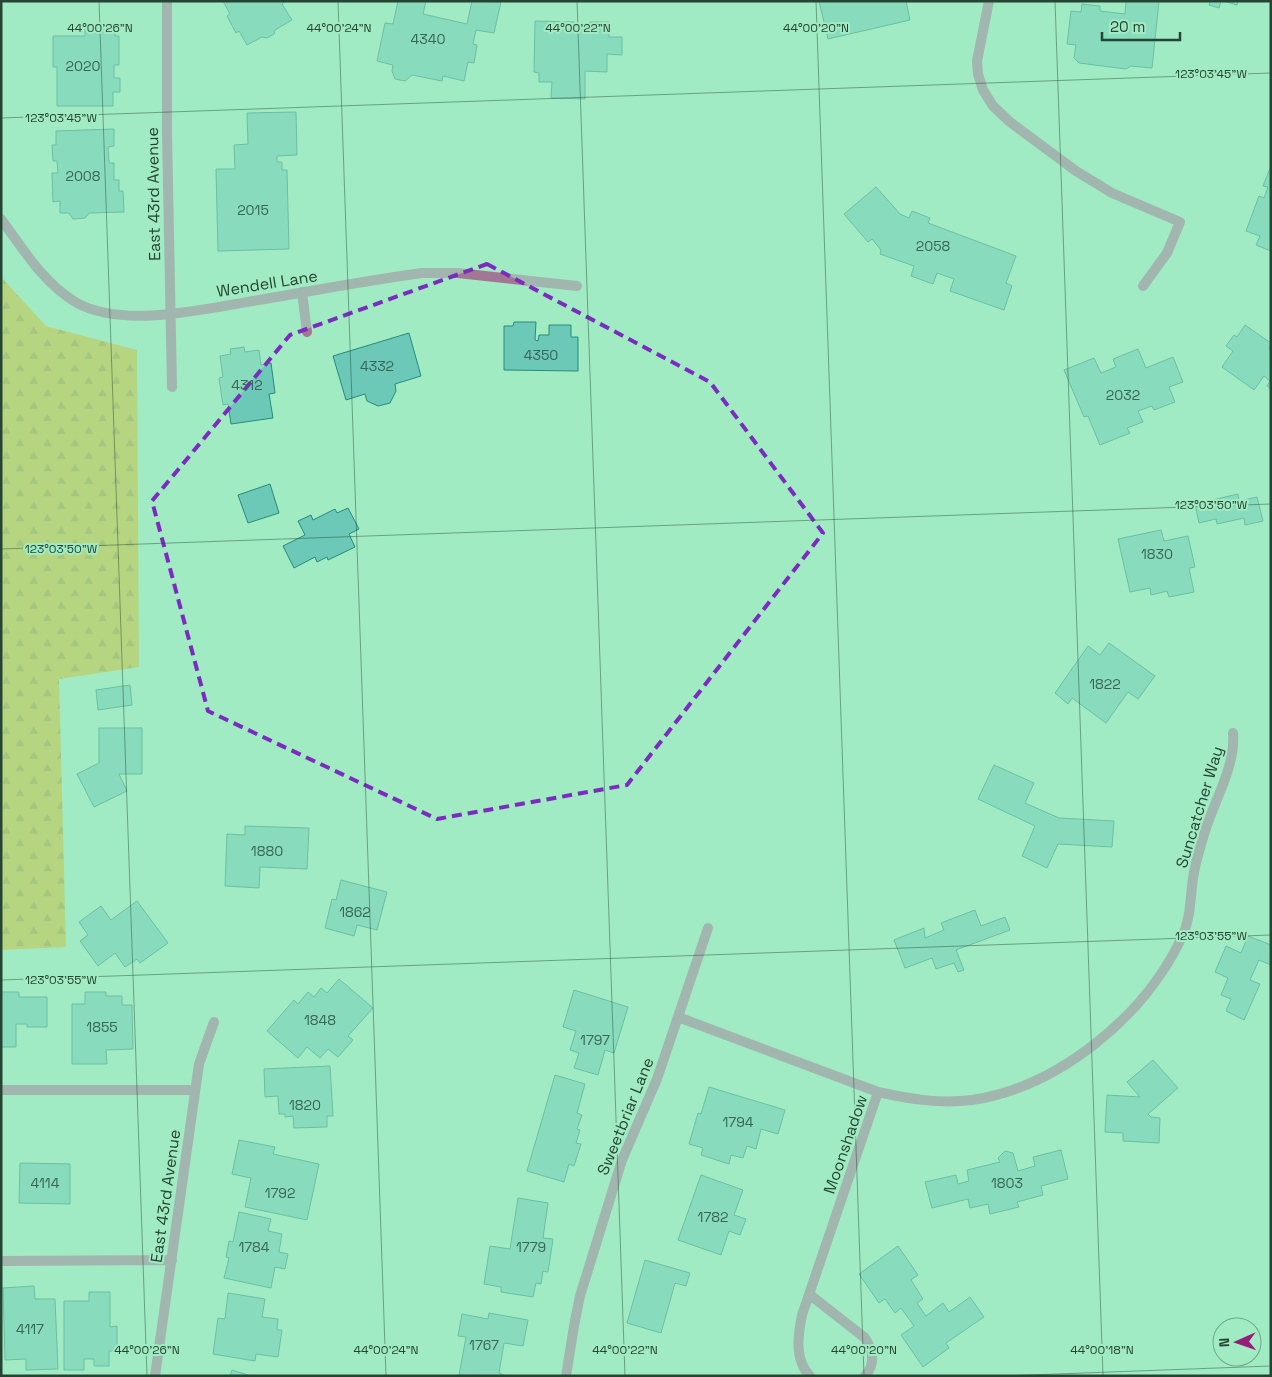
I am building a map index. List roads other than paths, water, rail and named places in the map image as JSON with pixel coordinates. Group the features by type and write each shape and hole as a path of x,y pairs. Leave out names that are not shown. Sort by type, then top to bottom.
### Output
{"street":[{"name":"East 43rd Avenue","path":"167,1 167,134 172,387"},
{"path":"989,1 977,61 978,74 983,90 993,106 1010,122 1076,171 1112,193 1180,222 1167,253 1143,286"},
{"name":"Wendell Lane","path":"1,219 50,282 90,309 118,314 171,314 439,272 577,286"},
{"path":"302,292 307,332"},
{"name":"Suncatcher Way","path":"878,1092 917,1100 944,1102 971,1100 1007,1092 1062,1067 1115,1026 1148,993 1172,956 1188,922 1195,865 1204,833 1231,759 1234,734"},
{"name":"Sweetbriar Lane","path":"566,1376 580,1296 625,1148 657,1079 708,928"},
{"name":"Moonshadow","path":"678,1017 878,1092 802,1315 798,1341 802,1363 805,1371 810,1376"},
{"name":"East 43rd Avenue","path":"155,1376 195,1090 201,1055 214,1022"},
{"path":"1,1090 195,1090"},
{"path":"1,1261 172,1260"},
{"path":"809,1294 865,1338 870,1345 873,1362 866,1376"}]}
